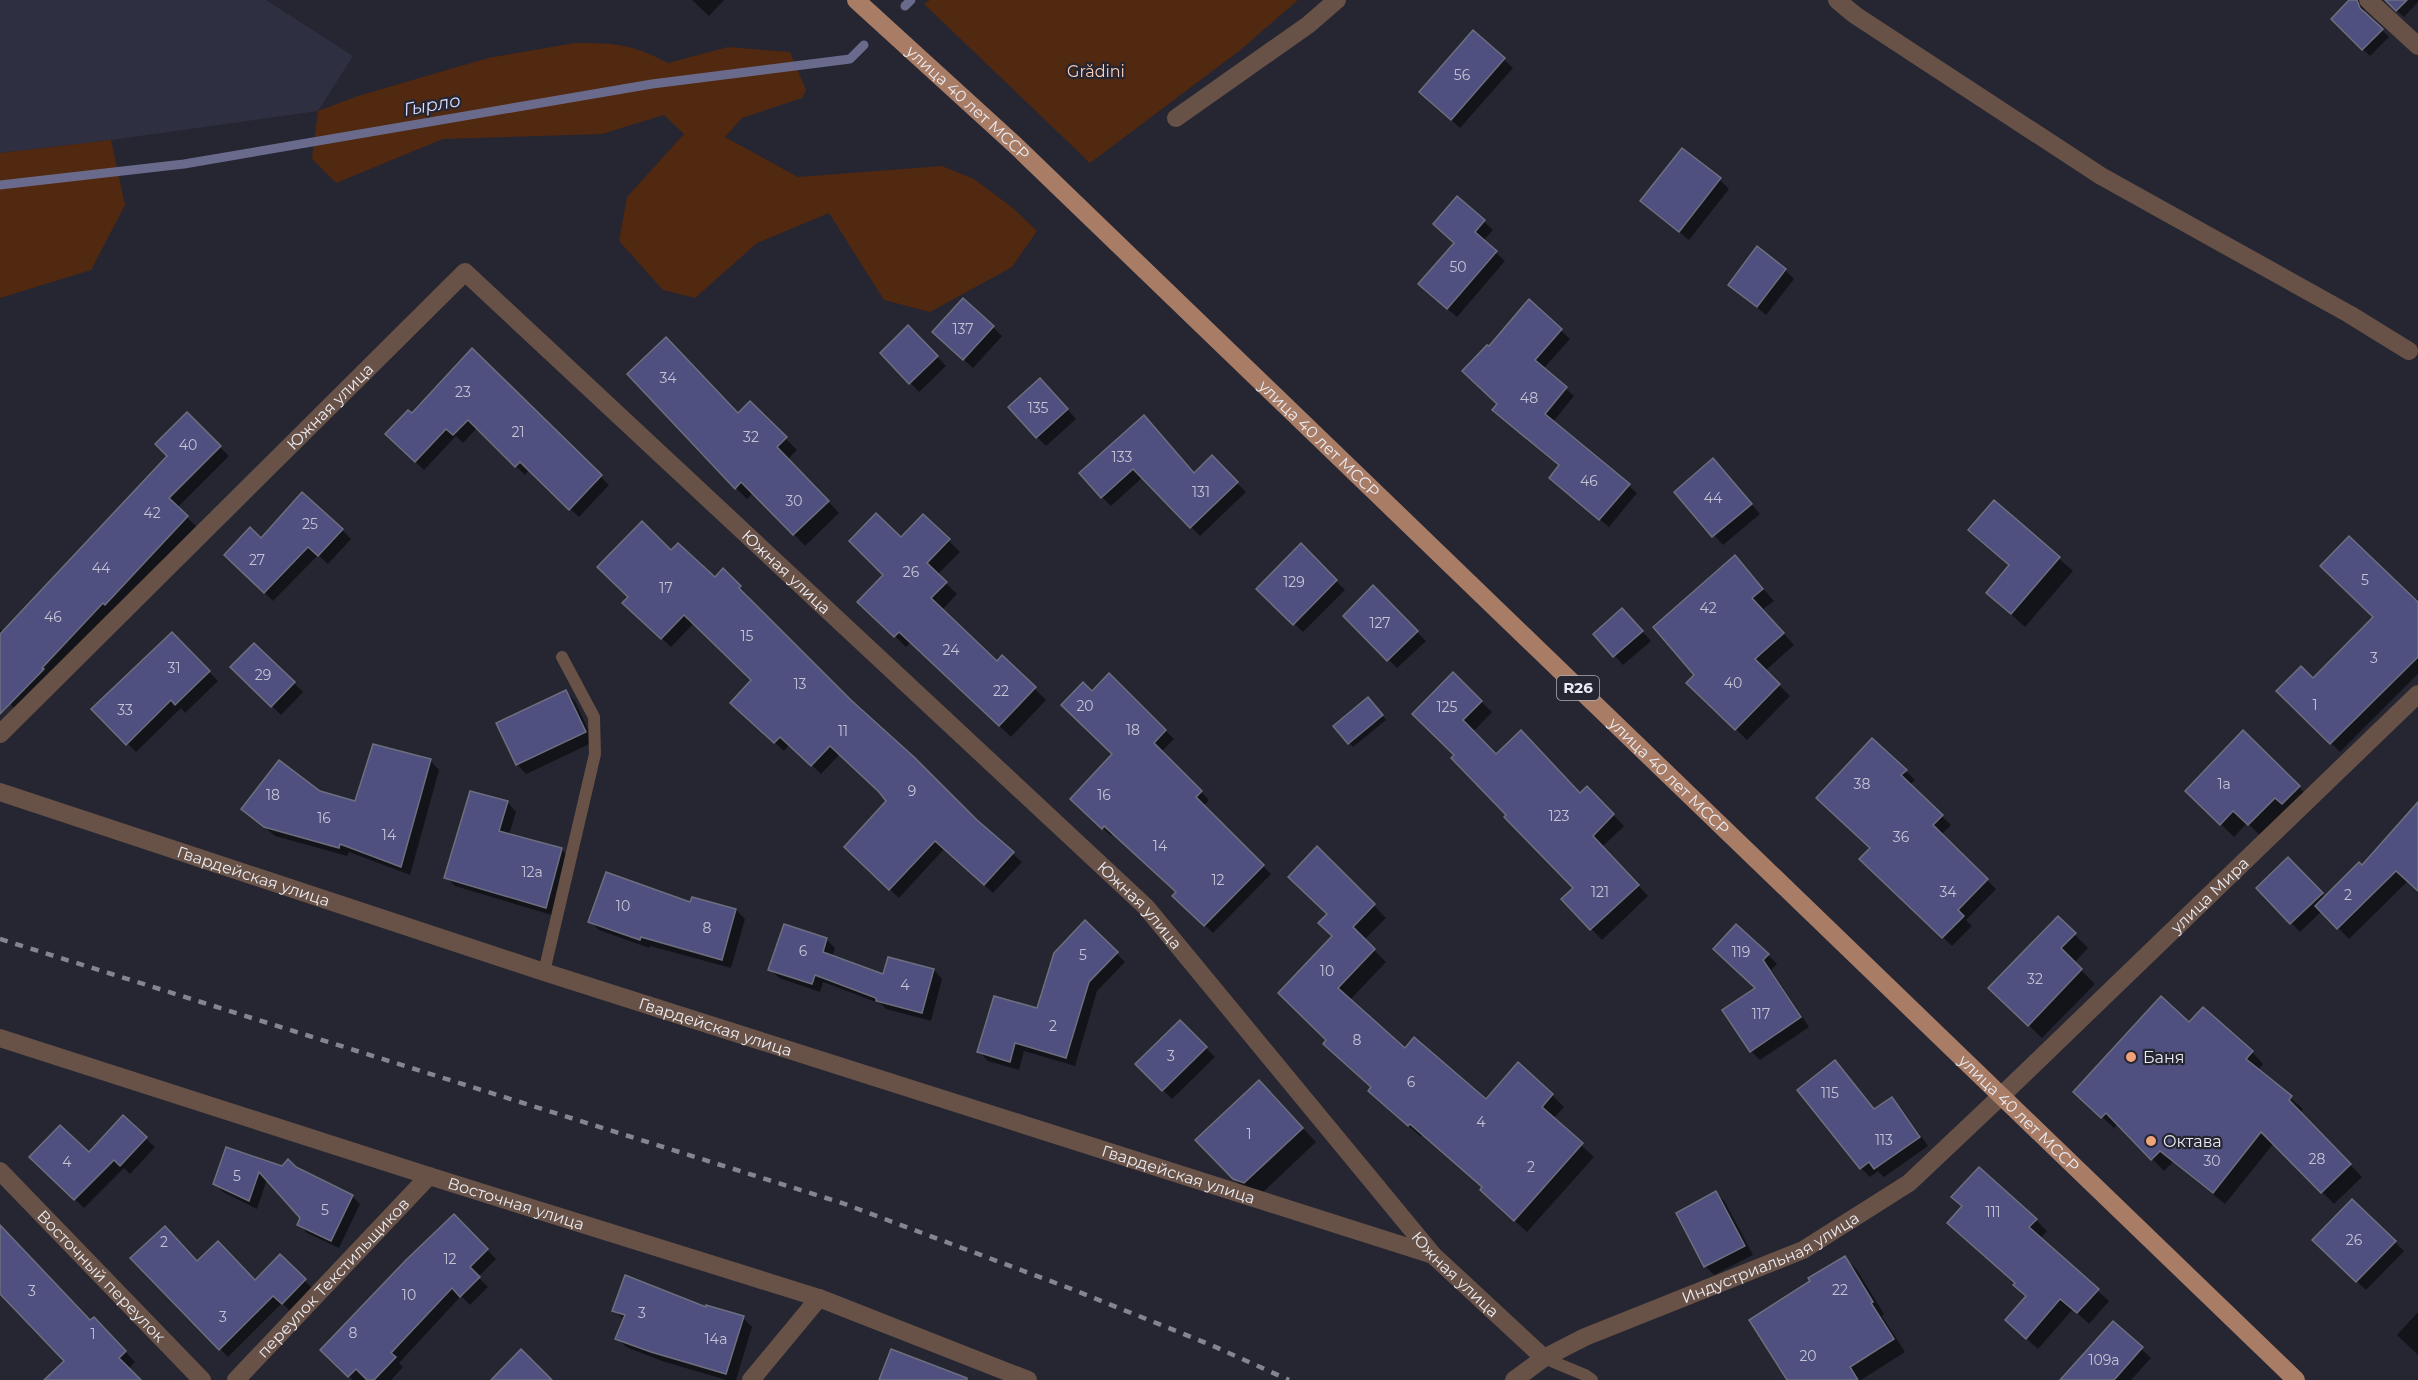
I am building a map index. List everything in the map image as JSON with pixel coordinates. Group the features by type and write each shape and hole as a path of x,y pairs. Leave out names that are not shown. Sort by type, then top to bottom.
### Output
{"main road":[{"name":"улица 40 лет МССР","path":"856,0 1014,144 2296,1380"}],"street":[{"path":"1176,118 1308,25 1337,0"},
{"path":"1837,0 1855,15 2101,176 2349,314 2409,351"},
{"path":"2368,0 2418,46"},
{"name":"Южная улица","path":"0,734 465,272 1146,907 1433,1255 1544,1358"},
{"name":"улица Мира","path":"2001,1097 2418,694"},
{"name":"Гвардейская улица","path":"0,792 544,972 1433,1255"},
{"name":"Восточная улица","path":"0,1038 819,1298 1028,1380"},
{"name":"Индустриальная улица","path":"1514,1380 1544,1358 1585,1337 1803,1250 1909,1183 2001,1097"},
{"name":"Восточный переулок","path":"0,1171 202,1380"},
{"name":"переулок Текстильщиков","path":"236,1380 429,1176"},
{"path":"751,1380 819,1298"}],"lane":[{"path":"544,972 595,754 594,717 562,657"},
{"path":"1544,1358 1588,1378"}],"shaded area":[{"path":"0,0 266,0 353,56 318,111 0,153"}],"green space":[{"name":"Grădini","path":"930,0 1298,0 1239,51 1090,163 924,4"},
{"path":"575,43 602,43 634,48 668,63 728,47 790,52 806,90 802,98 742,118 725,137 798,177 942,166 974,179 1013,208 1037,231 1012,267 930,312 884,300 829,213 757,243 695,298 663,290 619,241 627,197 684,134 664,115 602,134 443,139 336,183 312,159 318,111 358,96 488,58"},
{"path":"111,140 125,205 91,270 0,298 0,153"}],"building":[{"path":"2349,0 2357,0 2360,8 2383,29 2362,50 2331,19"},
{"path":"2385,0 2407,0 2396,11"},
{"path":"1473,30 1505,58 1451,120 1419,92"},
{"path":"1682,148 1721,178 1679,232 1640,201"},
{"path":"1457,196 1485,220 1475,232 1497,251 1447,309 1418,284 1454,243 1433,224"},
{"path":"1757,246 1786,269 1757,307 1728,285"},
{"path":"963,298 994,326 963,360 932,332"},
{"path":"1529,299 1562,329 1535,360 1567,387 1545,414 1630,484 1599,520 1549,478 1559,465 1492,410 1497,404 1462,371 1487,345 1489,346"},
{"path":"908,325 938,356 909,384 880,353"},
{"path":"666,337 738,413 750,401 787,437 777,447 829,501 793,535 741,482 735,489 627,374"},
{"path":"472,348 602,475 569,510 520,462 515,467 468,420 453,435 446,429 415,462 385,434 408,410 412,413"},
{"path":"1040,378 1068,409 1036,438 1008,407"},
{"path":"187,412 221,446 169,498 188,516 0,714 0,634 167,456 155,444"},
{"path":"1144,415 1194,473 1212,455 1238,482 1190,528 1133,469 1101,498 1079,473"},
{"path":"1713,458 1752,504 1712,537 1674,492"},
{"path":"302,492 343,529 318,556 308,547 264,593 224,555 250,527 261,538"},
{"path":"1994,500 2060,557 2011,614 1986,593 2009,565 1968,530"},
{"path":"876,513 901,537 923,514 950,539 927,563 947,582 931,598 997,661 1002,655 1036,687 999,726 899,632 894,637 857,602 883,575 849,541"},
{"path":"642,521 671,550 678,543 715,577 723,568 741,586 739,588 852,701 914,757 977,820 1014,852 984,885 935,841 889,890 844,847 886,801 879,792 830,746 811,766 780,737 774,743 730,703 751,680 684,615 661,639 622,603 628,597 597,567"},
{"path":"2349,536 2418,602 2418,657 2330,744 2276,691 2301,666 2313,678 2373,617 2320,566"},
{"path":"1301,543 1337,580 1293,625 1256,589"},
{"path":"1735,555 1763,589 1752,598 1784,633 1755,659 1780,684 1735,730 1686,683 1694,675 1653,627"},
{"path":"1373,585 1418,631 1387,661 1343,616"},
{"path":"1622,608 1643,631 1613,657 1593,634"},
{"path":"172,632 210,671 175,705 171,700 126,745 91,709"},
{"path":"254,643 295,682 271,707 230,667"},
{"path":"1453,672 1482,701 1463,720 1496,754 1521,730 1580,793 1587,786 1614,814 1593,836 1639,885 1590,930 1561,899 1573,888 1451,758 1454,755 1412,714"},
{"path":"1109,673 1166,730 1154,743 1202,791 1196,797 1264,865 1204,926 1172,896 1176,892 1104,826 1102,829 1070,799 1112,754 1061,705 1083,682 1092,691"},
{"path":"566,690 586,732 516,765 496,723"},
{"path":"1368,697 1383,715 1348,744 1333,726"},
{"path":"2243,730 2300,786 2282,804 2275,798 2248,825 2233,811 2220,825 2185,791"},
{"path":"1872,738 1907,770 1901,775 1943,815 1933,825 1988,879 1958,910 1964,916 1942,938 1859,859 1870,848 1816,798"},
{"path":"373,744 431,759 401,867 340,844 339,848 264,827 241,809 279,760 320,791 355,801"},
{"path":"470,791 508,801 499,831 562,848 546,908 444,878"},
{"path":"2418,802 2418,891 2396,871 2337,929 2315,906 2359,862 2362,865"},
{"path":"1317,846 1375,904 1353,927 1375,949 1338,988 1405,1048 1414,1037 1486,1099 1518,1062 1553,1094 1542,1107 1583,1143 1514,1221 1480,1190 1482,1187 1410,1124 1408,1126 1368,1091 1371,1087 1323,1044 1326,1040 1278,993 1332,936 1318,923 1327,914 1288,877"},
{"path":"2288,857 2323,893 2290,924 2256,888"},
{"path":"606,872 690,902 692,897 736,909 722,960 641,937 640,940 588,922"},
{"path":"2058,916 2076,933 2061,948 2082,969 2028,1026 1988,988"},
{"path":"1085,920 1118,952 1089,982 1066,1058 1015,1043 1010,1062 977,1052 994,996 1037,1008 1054,953"},
{"path":"784,924 827,938 823,952 883,974 888,957 934,969 922,1013 876,1001 876,998 815,975 812,984 768,970"},
{"path":"1736,924 1769,954 1763,960 1801,1017 1750,1052 1722,1010 1755,988 1713,949"},
{"path":"2161,996 2189,1022 2203,1007 2253,1051 2246,1059 2292,1096 2289,1100 2351,1164 2321,1193 2261,1132 2213,1193 2160,1151 2151,1160 2106,1113 2101,1118 2073,1092"},
{"path":"1180,1020 1207,1047 1162,1091 1135,1064"},
{"path":"1835,1060 1874,1109 1892,1097 1920,1137 1874,1169 1869,1162 1860,1169 1797,1090"},
{"path":"1259,1080 1303,1128 1244,1183 1233,1179 1195,1140"},
{"path":"123,1115 147,1137 120,1166 114,1160 74,1200 29,1157 60,1125 89,1152"},
{"path":"226,1147 282,1166 288,1159 296,1167 353,1195 331,1241 297,1225 300,1218 259,1172 249,1201 213,1184"},
{"path":"1979,1167 2037,1219 2029,1227 2099,1289 2077,1313 2060,1299 2026,1339 2005,1320 2026,1296 2013,1285 2015,1283 1947,1223 1962,1206 1951,1197"},
{"path":"1716,1191 1745,1246 1704,1267 1676,1213"},
{"path":"2352,1199 2396,1241 2356,1282 2312,1240"},
{"path":"454,1214 488,1249 470,1267 480,1277 460,1297 452,1288 391,1353 396,1357 374,1380 367,1380 356,1369 348,1377 320,1350 406,1260"},
{"path":"0,1225 90,1320 94,1317 126,1351 119,1358 141,1380 44,1380 64,1361 0,1294"},
{"path":"165,1226 197,1261 218,1241 255,1280 280,1254 306,1279 282,1304 273,1296 219,1350 130,1258"},
{"path":"1845,1256 1894,1339 1850,1367 1858,1380 1787,1380 1749,1320 1810,1281 1808,1278"},
{"path":"625,1275 706,1307 706,1305 744,1316 726,1374 615,1339 625,1315 612,1311"},
{"path":"2113,1321 2143,1347 2114,1380 2060,1380"},
{"path":"521,1349 552,1380 491,1380"},
{"path":"891,1349 967,1378 967,1380 879,1380"}],"waterway":[{"name":"Гырло","path":"905,6 911,0"},
{"name":"Гырло","path":"0,185 184,164 652,84 850,59 864,45"}],"railway":[{"path":"0,939 842,1203 1069,1288 1211,1345 1289,1380"}],"place":[{"name":"Баня","path":"2131,1057"},
{"name":"Октава","path":"2151,1141"}]}
